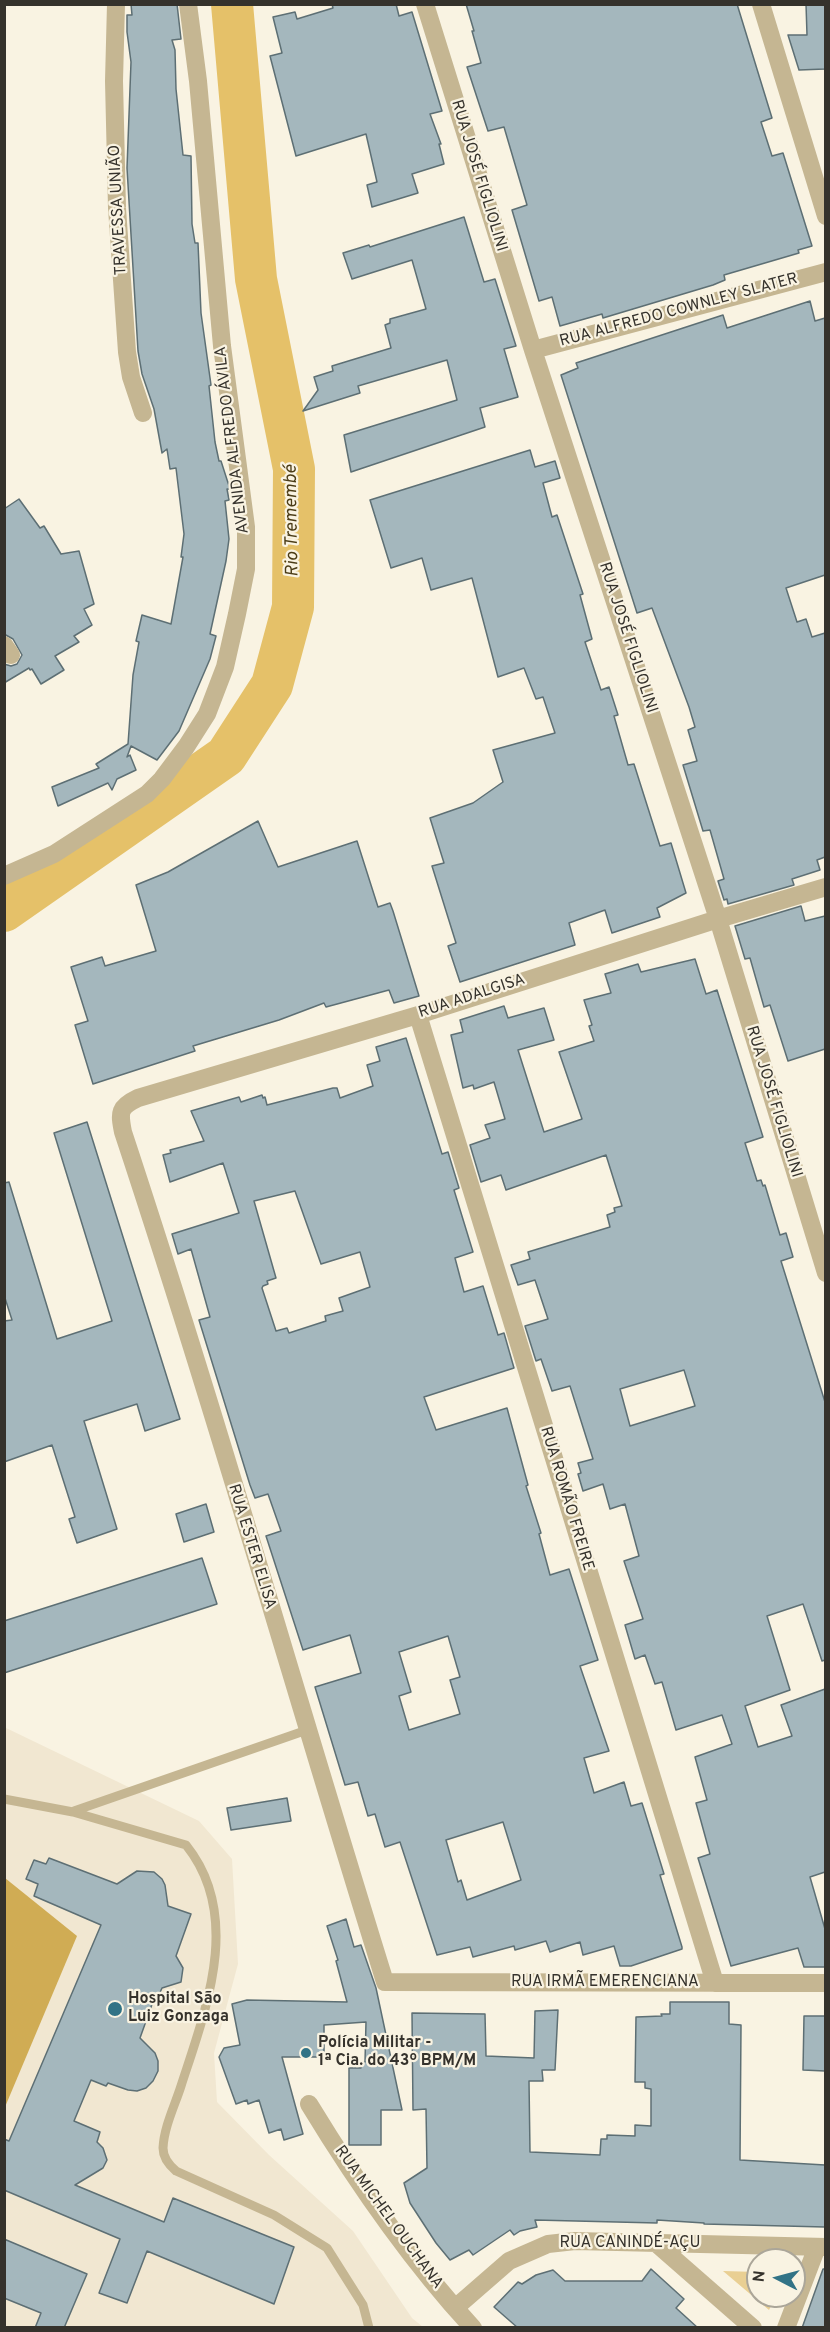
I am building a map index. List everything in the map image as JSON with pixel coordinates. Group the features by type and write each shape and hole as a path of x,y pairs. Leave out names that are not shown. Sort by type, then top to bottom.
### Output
{"street":[{"name":"TRAVESSA UNIÃO","path":"116,4 114,81 117,208 127,352 131,377 143,413"},
{"name":"AVENIDA ALFREDO ÁVILA","path":"4,876 54,854 147,794 162,779 207,714 225,667 237,614 246,569 246,527 222,346 198,81 188,4"},
{"name":"RUA JOSÉ FIGLIOLINI","path":"425,4 533,350 717,919 825,1273"},
{"path":"761,4 825,216"},
{"name":"RUA ALFREDO COWNLEY SLATER","path":"533,350 825,272"},
{"name":"RUA ADALGISA","path":"121,1110 129,1102 138,1098 418,1015 717,919 825,887"},
{"name":"RUA ROMÃO FREIRE","path":"418,1015 715,1983"},
{"name":"RUA ESTER ELISA","path":"121,1110 123,1132 159,1242 306,1730 385,1982"},
{"name":"RUA IRMÃ EMERENCIANA","path":"385,1982 825,1983"},
{"name":"RUA MICHEL OUCHANA","path":"309,2104 359,2183 473,2328"},
{"name":"RUA CANINDÉ-AÇU","path":"455,2308 509,2261 548,2244 575,2241 821,2247"},
{"path":"657,2244 753,2328"},
{"path":"786,2328 821,2247"}],"lane":[{"path":"73,1812 306,1730"},
{"path":"4,1799 73,1812 186,1845 202,1868 213,1902 216,1957 204,2015 168,2125 163,2148 168,2164 191,2179 274,2215 327,2248 363,2305 369,2328"}],"shaded area":[{"name":"Hospital São Luiz Gonzaga","path":"4,1727 199,1821 232,1859 238,1964 214,2053 217,2102 269,2155 353,2231 412,2318 423,2327 5,2327"},
{"path":"5,1878 77,1936 5,2107"},
{"path":"723,2271 746,2272 746,2290"}],"building":[{"path":"131,4 177,4 181,39 172,40 175,50 176,89 183,155 191,156 192,224 195,243 198,243 201,313 211,385 209,386 215,442 219,461 221,461 230,489 227,489 229,500 225,501 229,539 210,634 216,636 210,659 179,731 157,760 131,746 127,757 130,755 136,770 117,779 112,790 108,783 58,806 52,787 99,768 96,764 128,744 133,675 139,642 136,641 142,615 171,624 183,557 181,557 184,534 176,468 170,469 167,449 162,453 154,409 142,374 138,351 127,168 131,62 127,15 132,15"},
{"path":"332,4 396,4 399,16 412,12 442,111 430,114 441,144 439,144 444,164 412,174 418,193 372,207 367,185 377,182 366,134 296,156 270,56 282,53 273,17 295,12 297,19 333,8"},
{"path":"466,4 737,4 772,118 761,122 772,156 783,153 812,246 798,250 799,253 724,275 725,280 713,285 603,318 602,314 560,326 552,297 539,301 512,210 527,205 504,127 488,131 467,67 481,63"},
{"path":"806,4 825,4 825,69 799,70 788,35 807,35"},
{"path":"464,217 484,282 495,279 516,346 504,349 518,397 480,408 485,427 351,472 344,435 457,400 447,360 358,386 360,393 303,411 318,390 314,377 333,371 332,366 391,348 385,325 390,323 390,319 426,309 412,260 352,279 343,253 369,245 370,247"},
{"path":"810,301 815,321 825,318 825,575 786,588 797,622 806,619 812,637 825,633 825,857 817,860 820,870 792,879 794,885 728,904 727,899 724,900 718,881 724,879 710,830 703,831 683,765 697,761 688,730 695,727 689,707 652,608 637,613 561,375 578,368 576,363 723,315 727,328"},
{"path":"530,450 535,467 555,461 560,478 543,483 552,517 557,515 583,594 580,595 592,639 585,642 601,690 609,687 618,715 614,716 628,765 634,764 660,846 671,843 686,893 657,908 660,917 612,933 605,910 569,923 575,945 460,982 448,946 456,943 432,866 444,863 430,818 473,803 503,782 493,750 555,733 543,697 536,699 524,668 498,677 472,578 431,590 422,558 391,568 370,500"},
{"path":"19,499 40,528 44,526 61,554 79,551 94,604 84,609 92,625 74,636 79,642 55,656 64,670 41,684 29,668 4,683 4,664 11,666 17,664 22,655 13,639 4,634 4,509"},
{"path":"258,821 278,867 357,841 378,907 390,903 419,996 394,1003 389,990 326,1007 324,1003 279,1020 193,1046 195,1051 93,1084 75,1025 88,1021 71,967 102,957 105,966 156,951 136,885 168,872"},
{"path":"801,906 805,921 825,916 825,1049 788,1061 770,1005 764,1007 750,958 745,959 735,926"},
{"path":"695,959 706,994 717,990 763,1137 745,1143 757,1181 761,1180 763,1186 765,1185 780,1235 786,1233 793,1257 781,1261 825,1402 825,1660 822,1661 803,1604 767,1616 790,1690 745,1706 758,1747 792,1736 781,1705 825,1689 825,1872 810,1877 825,1929 825,1967 804,1967 798,1948 731,1966 698,1858 710,1854 696,1803 707,1800 695,1757 732,1744 722,1715 676,1730 662,1682 655,1684 645,1655 635,1659 625,1625 643,1619 624,1561 639,1556 625,1504 610,1509 603,1484 583,1491 578,1474 581,1473 578,1463 593,1459 570,1386 552,1391 541,1359 536,1361 525,1326 548,1319 535,1280 518,1285 511,1265 530,1259 528,1252 610,1227 607,1215 615,1212 614,1208 622,1206 606,1155 506,1190 501,1175 481,1182 470,1145 490,1138 485,1125 505,1119 494,1082 474,1089 473,1085 463,1088 451,1035 463,1032 460,1020 504,1006 508,1018 544,1008 554,1040 518,1050 544,1132 582,1119 559,1052 594,1041 589,1026 592,1025 584,1000 611,993 605,974 638,964 641,972","holes":["684,1370 695,1406 630,1426 620,1389"]},
{"path":"406,1038 442,1154 448,1152 459,1188 454,1190 473,1252 455,1258 464,1292 483,1286 498,1335 504,1333 514,1368 424,1397 436,1430 507,1408 550,1575 569,1569 598,1660 580,1666 609,1751 584,1758 594,1793 624,1782 631,1806 642,1803 664,1874 660,1875 682,1949 631,1966 620,1966 614,1946 583,1955 580,1942 550,1952 546,1941 515,1950 514,1946 473,1957 470,1947 437,1955 400,1842 385,1847 375,1814 368,1816 358,1782 345,1785 315,1687 361,1673 350,1635 303,1650 266,1536 281,1531 268,1494 255,1498 250,1485 199,1320 210,1317 191,1249 178,1254 172,1234 239,1213 223,1163 170,1182 163,1155 171,1153 170,1150 204,1141 191,1111 239,1097 241,1102 262,1095 267,1105 333,1088 337,1088 340,1098 373,1086 367,1065 380,1061 376,1047","holes":["295,1191 321,1264 360,1252 370,1287 339,1298 343,1311 325,1316 326,1321 289,1333 287,1328 276,1331 262,1288 268,1284 267,1281 276,1278 254,1201","448,1636 460,1677 450,1680 460,1714 409,1730 399,1696 411,1692 399,1652","503,1822 521,1880 467,1900 461,1880 458,1882 446,1840"]},
{"path":"87,1122 180,1419 145,1431 137,1404 84,1421 117,1529 77,1543 69,1519 75,1517 52,1445 4,1462 4,1321 12,1320 4,1295 4,1183 9,1182 57,1339 112,1321 54,1133"},
{"path":"206,1504 214,1532 184,1542 176,1514"},
{"path":"202,1558 217,1604 4,1673 4,1621"},
{"path":"287,1798 291,1821 231,1830 227,1808"},
{"path":"49,1858 117,1884 137,1871 154,1872 165,1885 168,1906 191,1914 176,1956 183,1968 181,1982 162,1988 158,1997 155,1996 140,2038 155,2053 158,2071 146,2088 137,2091 108,2083 106,2086 91,2080 74,2121 100,2132 97,2142 103,2148 107,2160 103,2168 75,2185 164,2222 173,2198 294,2247 274,2304 147,2251 127,2303 99,2293 120,2239 4,2190 4,2139 9,2141 101,1925 34,1896 38,1884 26,1879 34,1860 46,1864"},
{"path":"346,1919 354,1947 361,1945 376,1988 402,2110 381,2110 381,2145 349,2145 349,2068 361,2068 362,2062 365,2062 366,2022 324,2025 324,2057 282,2057 303,2134 284,2140 281,2129 269,2133 259,2100 248,2104 247,2100 236,2104 219,2057 224,2048 240,2045 232,2004 247,2000 347,2002 336,1961 338,1960 327,1926"},
{"path":"670,2002 729,2002 729,2024 741,2025 740,2160 825,2165 825,2227 704,2224 657,2220 657,2223 535,2220 537,2227 520,2231 514,2235 510,2230 473,2255 469,2250 450,2260 410,2203 404,2183 427,2168 426,2109 413,2110 412,2013 485,2014 486,2056 534,2058 535,2011 558,2010 555,2070 542,2070 543,2081 529,2081 530,2152 600,2155 601,2139 607,2139 607,2135 635,2136 635,2125 651,2126 651,2089 645,2088 645,2082 635,2082 636,2017 670,2014"},
{"path":"804,2016 825,2016 825,2071 803,2070"},
{"path":"4,2239 87,2274 64,2328 35,2328 41,2313 4,2298"},
{"path":"651,2269 684,2299 676,2308 698,2328 518,2328 494,2307 518,2282 522,2284 536,2275 553,2270 565,2281 642,2281"},
{"path":"823,2269 825,2269 825,2328 802,2328"}],"waterway":[{"name":"Rio Tremembé","path":"4,911 226,756 272,685 293,607 294,469 256,279 232,4"}],"place":[{"name":"Hospital São Luiz Gonzaga","path":"115,2009"},
{"name":"Polícia Militar - 1ª Cia. do 43º BPM/M","path":"306,2053"}]}
